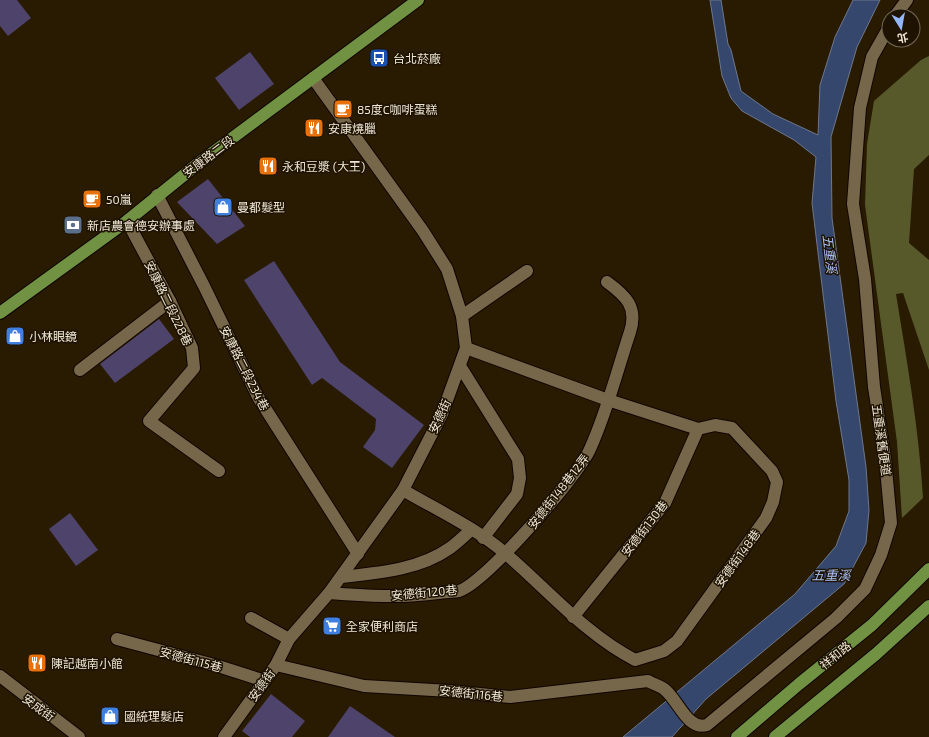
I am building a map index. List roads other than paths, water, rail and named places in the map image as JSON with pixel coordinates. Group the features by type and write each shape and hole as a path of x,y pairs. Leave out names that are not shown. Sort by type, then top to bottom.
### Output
{"main road":[{"name":"安康路二段","path":"0,314 127,221 157,195 418,0"},
{"name":"祥和路","path":"737,737 799,684 872,625 929,568"},
{"path":"775,737 876,654 929,606"}],"street":[{"name":"五重溪舊便道","path":"665,690 693,723 702,726 707,725 836,618 865,589 881,556 891,524 886,466 874,387 865,279 853,204 860,108 872,56 881,41"},
{"name":"安德街","path":"224,737 276,665 289,640 329,593 403,490 442,414 466,348 462,316 447,269 423,231 313,78"},
{"name":"安康路二段234巷","path":"157,195 204,286 258,397 358,554"},
{"name":"安康路二段228巷","path":"127,221 170,301 192,348 194,368 149,421 219,471"},
{"path":"462,316 527,271"},
{"name":"安德街148巷12弄","path":"505,553 524,534 577,470 590,450 634,321 630,304 607,282"},
{"path":"80,370 170,301"},
{"name":"安德街148巷","path":"403,490 471,530 505,553 574,617 620,652 635,660 664,651 677,641 766,518 773,502 777,482 772,471 732,428 715,425 698,429 608,400 466,348"},
{"path":"460,366 518,459 520,478 517,494 483,538"},
{"name":"安德街130巷","path":"574,617 664,503 698,429"},
{"path":"341,577 378,573 423,562 450,549 471,530"},
{"name":"安德街120巷","path":"329,593 371,596 424,595 460,590 475,583 505,553"},
{"path":"251,618 289,640"},
{"name":"安德街115巷","path":"118,639 218,666 265,681"},
{"name":"安德街116巷","path":"276,665 364,686 450,690 510,697 648,681 665,690"},
{"name":"安成街","path":"0,676 79,737"}],"water":[{"name":"五重溪","path":"710,0 721,0 728,44 731,50 741,91 773,114 818,135 820,85 835,37 853,0 880,0 857,47 831,137 832,218 866,467 869,510 866,543 844,584 706,699 672,737 623,737 795,594 836,546 849,511 849,480 836,401 812,203 816,157 794,140 742,111 731,98 722,76"}],"place":[{"name":"台北菸廠","path":"379,58"},
{"name":"85度C咖啡蛋糕","path":"343,109"},
{"name":"安康燒臘","path":"314,128"},
{"name":"永和豆漿 (大王)","path":"268,166"},
{"name":"50嵐","path":"92,199"},
{"name":"曼都髮型","path":"223,207"},
{"name":"新店農會德安辦事處","path":"73,225"},
{"name":"小林眼鏡","path":"15,336"},
{"name":"全家便利商店","path":"332,626"},
{"name":"陳記越南小館","path":"37,663"},
{"name":"國統理髮店","path":"110,716"}]}
